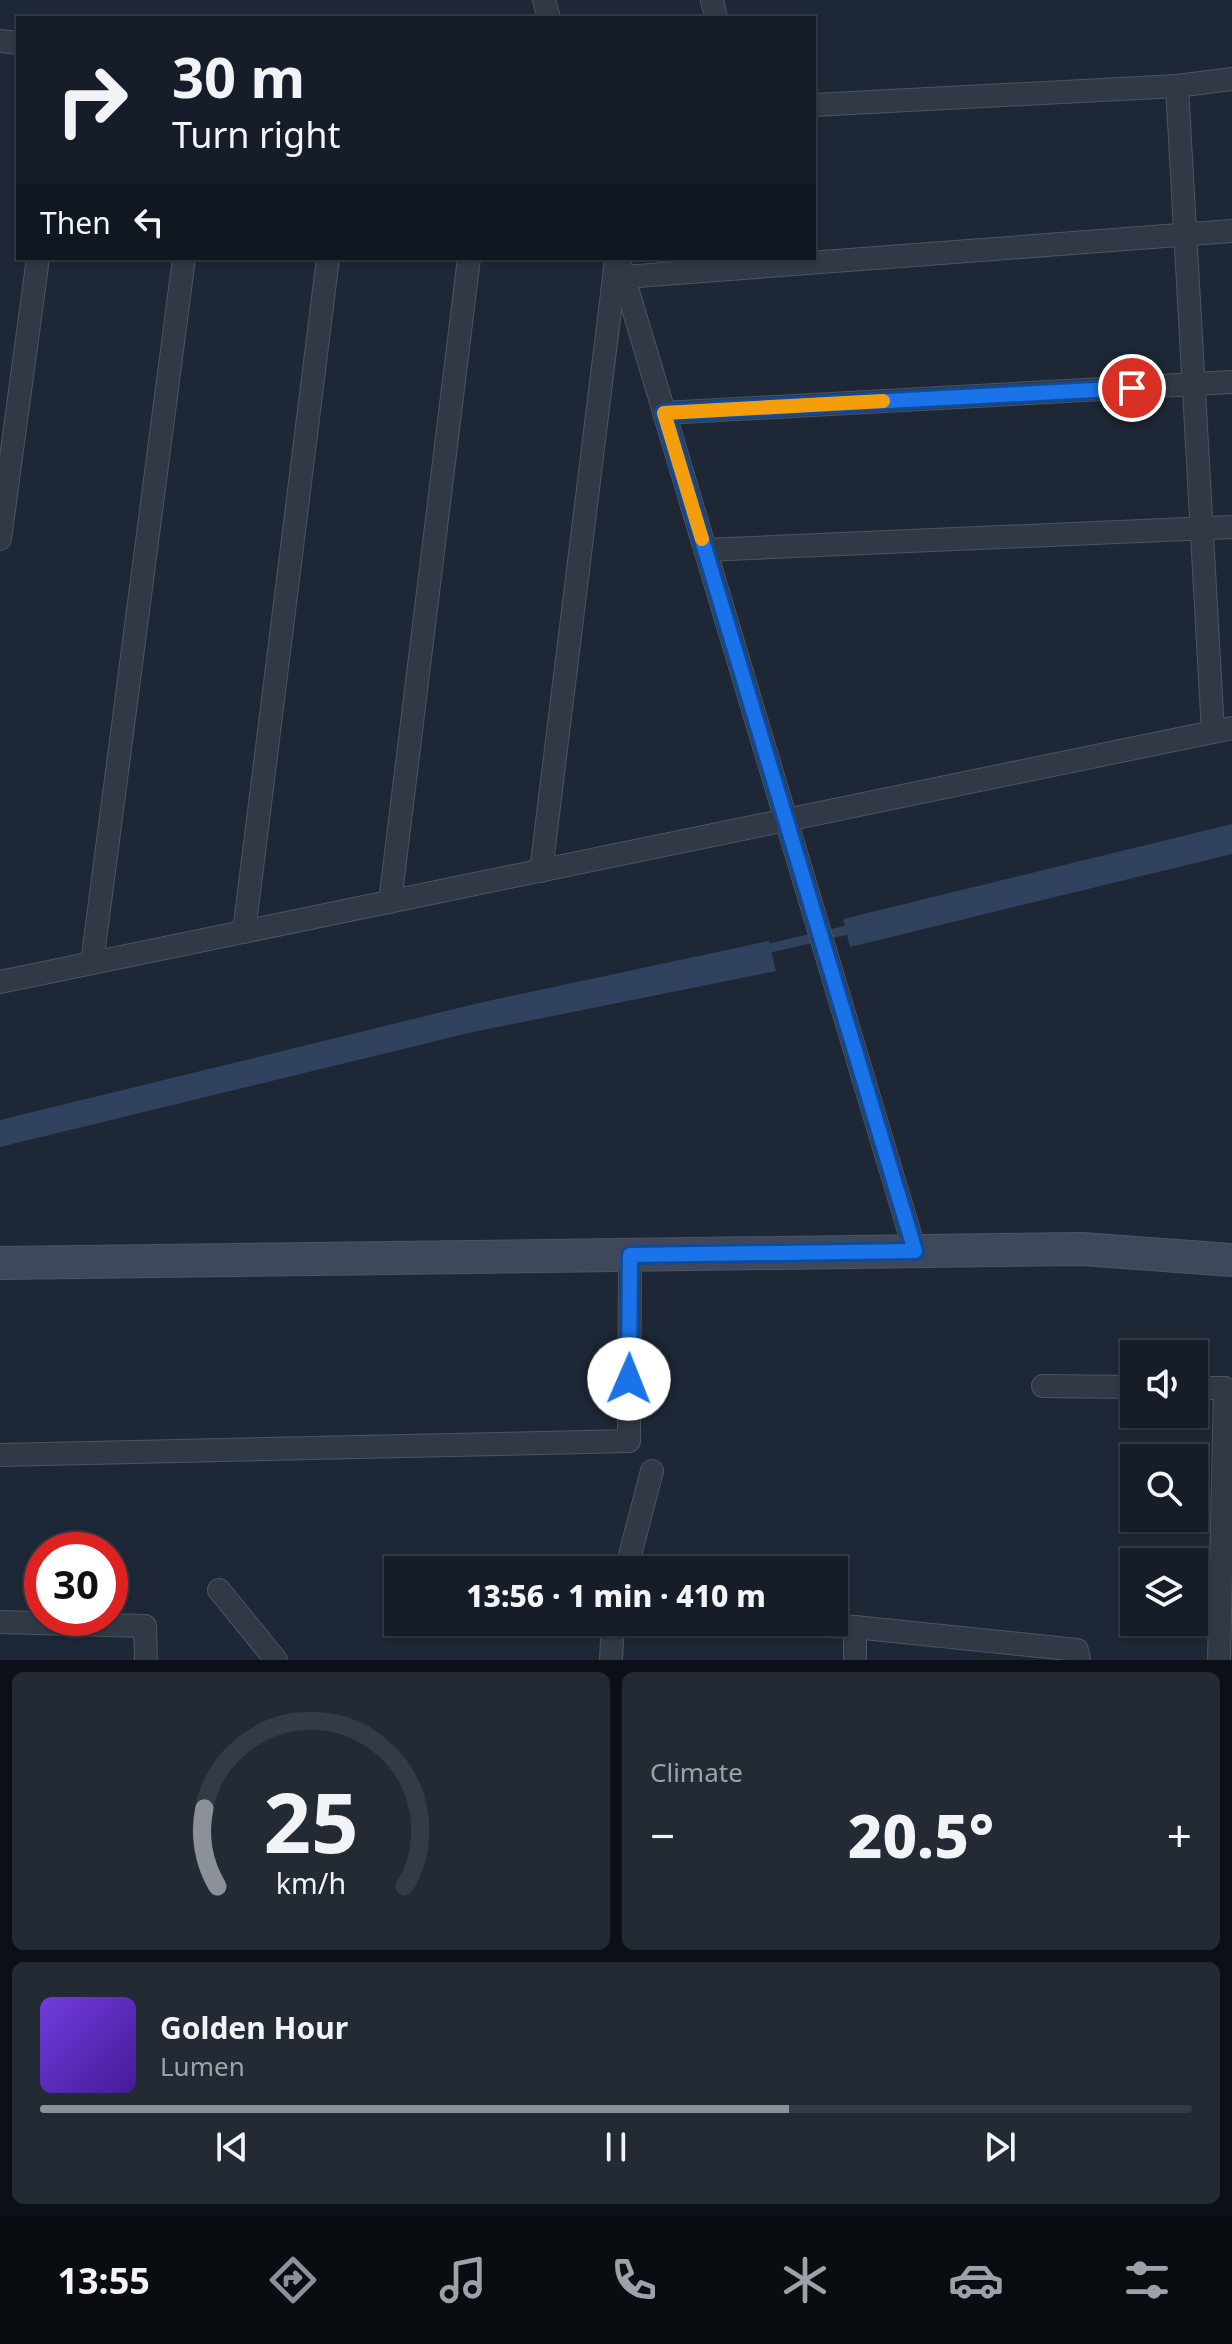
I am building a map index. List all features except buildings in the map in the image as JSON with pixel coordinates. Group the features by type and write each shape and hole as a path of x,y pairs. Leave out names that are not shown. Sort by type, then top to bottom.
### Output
{"street":[{"path":"816,105 1177,86 1232,79"},
{"path":"0,982 1222,730 1202,528 1177,86"},
{"path":"816,254 1232,231"},
{"path":"0,539 38,260"},
{"path":"92,963 184,260"},
{"path":"244,932 328,260"},
{"path":"390,902 469,260"},
{"path":"619,264 694,260"},
{"path":"619,264 915,1251"},
{"path":"541,871 619,264"},
{"path":"664,413 1232,382"},
{"path":"706,550 1232,527"},
{"path":"0,1263 1082,1249 1232,1260"},
{"path":"0,1455 629,1441 630,1255"},
{"path":"1043,1386 1120,1387"},
{"path":"1208,1388 1225,1388 1228,1437 1226,1615 1219,1660"},
{"path":"630,1556 652,1471"},
{"path":"219,1590 276,1660"},
{"path":"0,1622 145,1626 146,1660"},
{"path":"848,1627 1077,1650 1079,1660"},
{"path":"855,1627 855,1660"},
{"path":"611,1660 612,1636"}],"water":[{"path":"1232,824 1232,854 850,947 843,919"},
{"path":"769,941 776,971 473,1032 0,1147 0,1120 483,1002"}],"waterway":[{"path":"761,950 856,928"}],"slow traffic":[{"path":"702,539 664,413 883,401"}],"route":[{"path":"629,1379 630,1255 915,1251 664,413 1132,388"}]}
